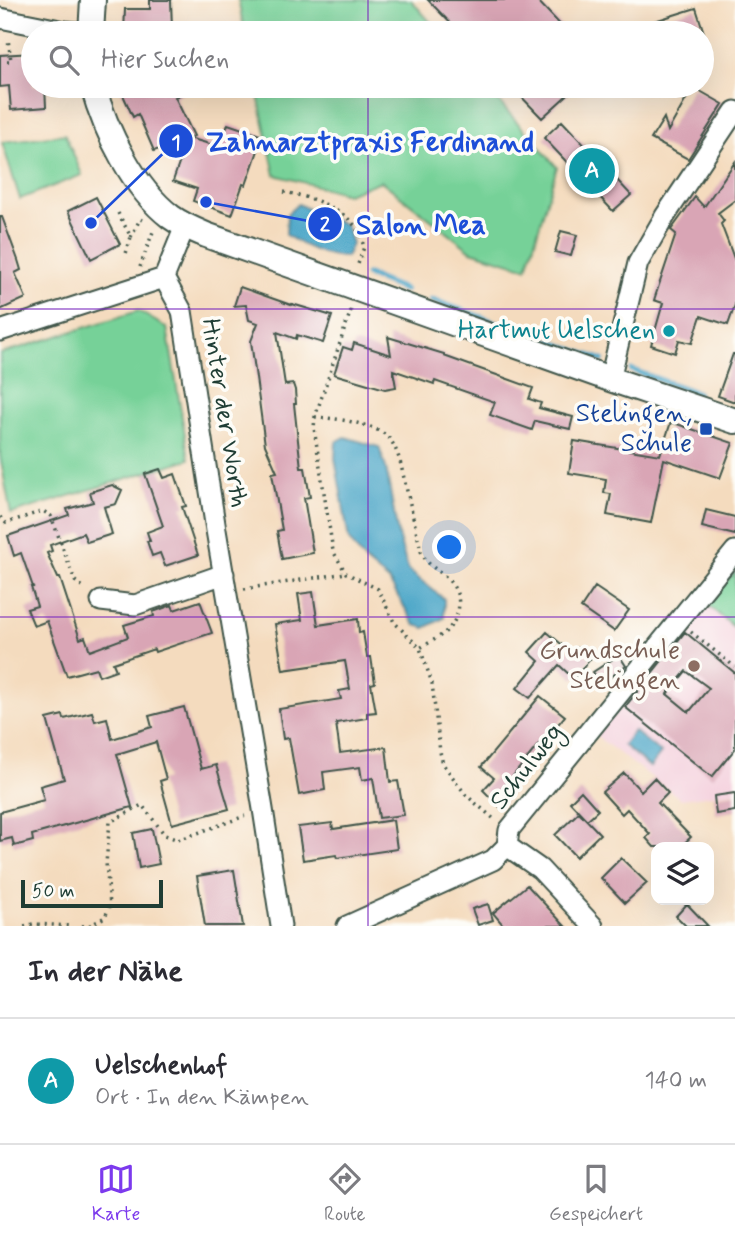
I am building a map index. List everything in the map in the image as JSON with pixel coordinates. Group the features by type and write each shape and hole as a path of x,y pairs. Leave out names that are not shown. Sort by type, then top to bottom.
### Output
{"street":[{"path":"92,21 93,0"},
{"path":"3,19 21,22"},
{"path":"96,98 135,178 159,207 185,226 610,379 735,421"},
{"path":"610,379 638,263 665,216 735,111"},
{"path":"0,331 164,278 185,226"},
{"name":"Hinter der Worth","path":"164,278 182,311 281,926"},
{"name":"Schulweg","path":"347,926 493,860 735,551"},
{"path":"101,601 135,605 225,583"},
{"path":"508,838 593,926"}],"path":[{"path":"3,19 11,61 7,61"},
{"path":"284,192 309,197 343,215 356,228 364,247 314,428 333,551 346,573"},
{"path":"118,213 131,237"},
{"path":"125,257 140,219 155,230 133,286"},
{"path":"315,417 338,418 378,430 396,448 426,563 450,581 458,595 459,610 454,622 444,633 420,648"},
{"path":"0,517 6,523 43,511 51,516 75,581 101,601"},
{"path":"225,583 346,573 378,589 394,622 420,648 432,683 443,764 466,795 508,838"},
{"path":"678,622 735,667"},
{"path":"82,926 91,925 105,917 110,905 106,863 110,821 142,805 164,835 178,840 263,809"},
{"path":"24,926 72,926"}],"shaded area":[{"name":"Grundschule Stelingen","path":"735,564 735,792 681,799 596,736"}],"green space":[{"path":"238,0 411,0 429,21 242,21"},
{"path":"259,98 496,98 557,167 527,268 471,251 381,181 347,194 275,175"},
{"path":"65,134 82,175 20,199 2,142"},
{"path":"138,311 167,328 189,459 11,514 0,456 0,354"},
{"path":"735,571 735,628 708,605"}],"water":[{"path":"298,204 346,225 352,244 346,257 314,250 286,235 287,214"},
{"path":"345,437 379,447 408,570 444,599 444,618 425,628 415,625 389,581 365,561 349,540 335,458 336,442"},
{"path":"634,731 661,753 650,767 623,745"}],"building":[{"path":"150,0 171,0 172,21 124,21 125,9 150,9"},
{"path":"428,0 537,0 557,21 448,21"},
{"path":"696,8 700,21 655,21"},
{"path":"21,54 21,98 46,98 46,107 11,110 9,86 0,87 0,55"},
{"path":"124,98 175,98 194,136 189,138 220,147 228,124 263,136 232,215 193,201 197,189 173,181 188,138 154,151 138,114 133,117"},
{"path":"523,98 564,98 542,118"},
{"path":"687,98 712,98 723,104 688,159 651,139 664,118 668,131"},
{"path":"562,121 631,195 613,211 544,138"},
{"path":"735,162 735,200 718,213 724,221 721,224 735,261 735,305 728,325 701,316 692,343 679,340 675,353 651,345 663,303 654,300 676,234 671,230 695,197 704,207"},
{"path":"96,197 120,244 91,259 68,211"},
{"path":"0,217 18,260 21,270 15,273 26,298 0,310"},
{"path":"561,231 577,235 571,256 555,252"},
{"path":"240,287 332,316 323,343 297,335 296,339 277,332 285,385 293,384 295,390 301,468 305,468 310,497 304,498 313,553 282,559 277,531 282,530 272,473 277,472 265,445 251,341 258,323 249,320 246,305 234,306"},
{"path":"388,337 444,354 533,388 529,399 541,403 539,408 573,417 570,429 535,421 532,430 490,415 495,402 393,370 396,387 385,389 334,374 343,347 352,350 354,343 391,355"},
{"path":"735,354 735,402 718,396"},
{"path":"671,422 733,443 720,478 664,459 651,523 607,515 611,494 604,493 606,479 569,473 574,441 660,455"},
{"path":"160,469 164,478 175,474 186,506 182,507 198,555 165,566 160,553 152,556 147,541 150,541 147,532 163,526 145,474"},
{"path":"112,485 122,490 116,504 104,507 112,534 87,542 83,533 50,545 52,551 47,553 60,578 80,639 85,637 90,651 128,637 124,625 154,616 153,612 172,605 174,610 200,601 212,633 113,663 116,670 99,676 96,668 67,676 47,621 34,626 27,609 37,606 33,587 21,553 14,556 8,536 69,515 67,509 93,502 90,492"},
{"path":"706,510 735,517 735,535 702,527"},
{"path":"595,587 629,610 614,631 581,608"},
{"path":"313,592 318,625 358,619 359,633 363,632 367,657 371,657 375,683 371,684 376,712 367,713 367,718 336,723 340,753 386,747 390,782 398,781 404,815 379,818 373,778 362,780 360,767 323,772 325,790 299,795 289,738 283,739 279,709 341,699 339,691 350,689 345,661 283,670 275,624 302,620 298,594"},
{"path":"547,632 573,654 577,648 591,658 574,679 559,665 530,698 517,688 539,661 529,652"},
{"path":"685,632 735,673 735,749 712,777 625,707","holes":["686,671 709,688 689,712 667,694"]},
{"path":"619,655 626,666 601,684 593,672"},
{"path":"540,696 565,716 504,787 511,793 500,807 483,790 494,778 481,767"},
{"path":"184,707 201,769 216,765 229,809 172,824 160,781 166,779 156,742 117,754 132,807 32,835 33,841 14,846 12,838 0,841 0,812 44,800 40,786 64,779 47,719 63,715 64,719 92,712 95,721 107,718 112,739 152,727 149,716"},
{"path":"624,773 641,791 654,778 668,793 658,803 691,837 686,842 651,844 646,838 650,834 627,809 622,814 602,792"},
{"path":"581,791 598,810 587,820 570,802"},
{"path":"735,793 735,811 716,814 714,796"},
{"path":"579,812 600,834 576,857 555,835"},
{"path":"393,820 397,849 303,860 298,827 332,823 333,829"},
{"path":"152,829 159,864 139,868 133,833"},
{"path":"621,858 647,883 625,903 601,878"},
{"path":"234,870 243,926 205,926 197,876"},
{"path":"527,885 565,926 504,926 493,913"},
{"path":"488,904 493,920 478,925 472,909"},
{"path":"688,905 708,926 686,926 676,916"}],"waterway":[{"path":"367,275 405,290"},
{"path":"432,300 602,360"},
{"path":"632,370 697,393"}],"place":[{"name":"Uelschenhof","path":"592,171"},
{"name":"Salon Mea","path":"206,202"},
{"name":"Zahnarztpraxis Ferdinand","path":"91,223"},
{"name":"Hartmut Uelschen","path":"669,331"},
{"name":"Stelingen, Schule","path":"706,429"},
{"name":"Grundschule Stelingen","path":"694,666"}]}
